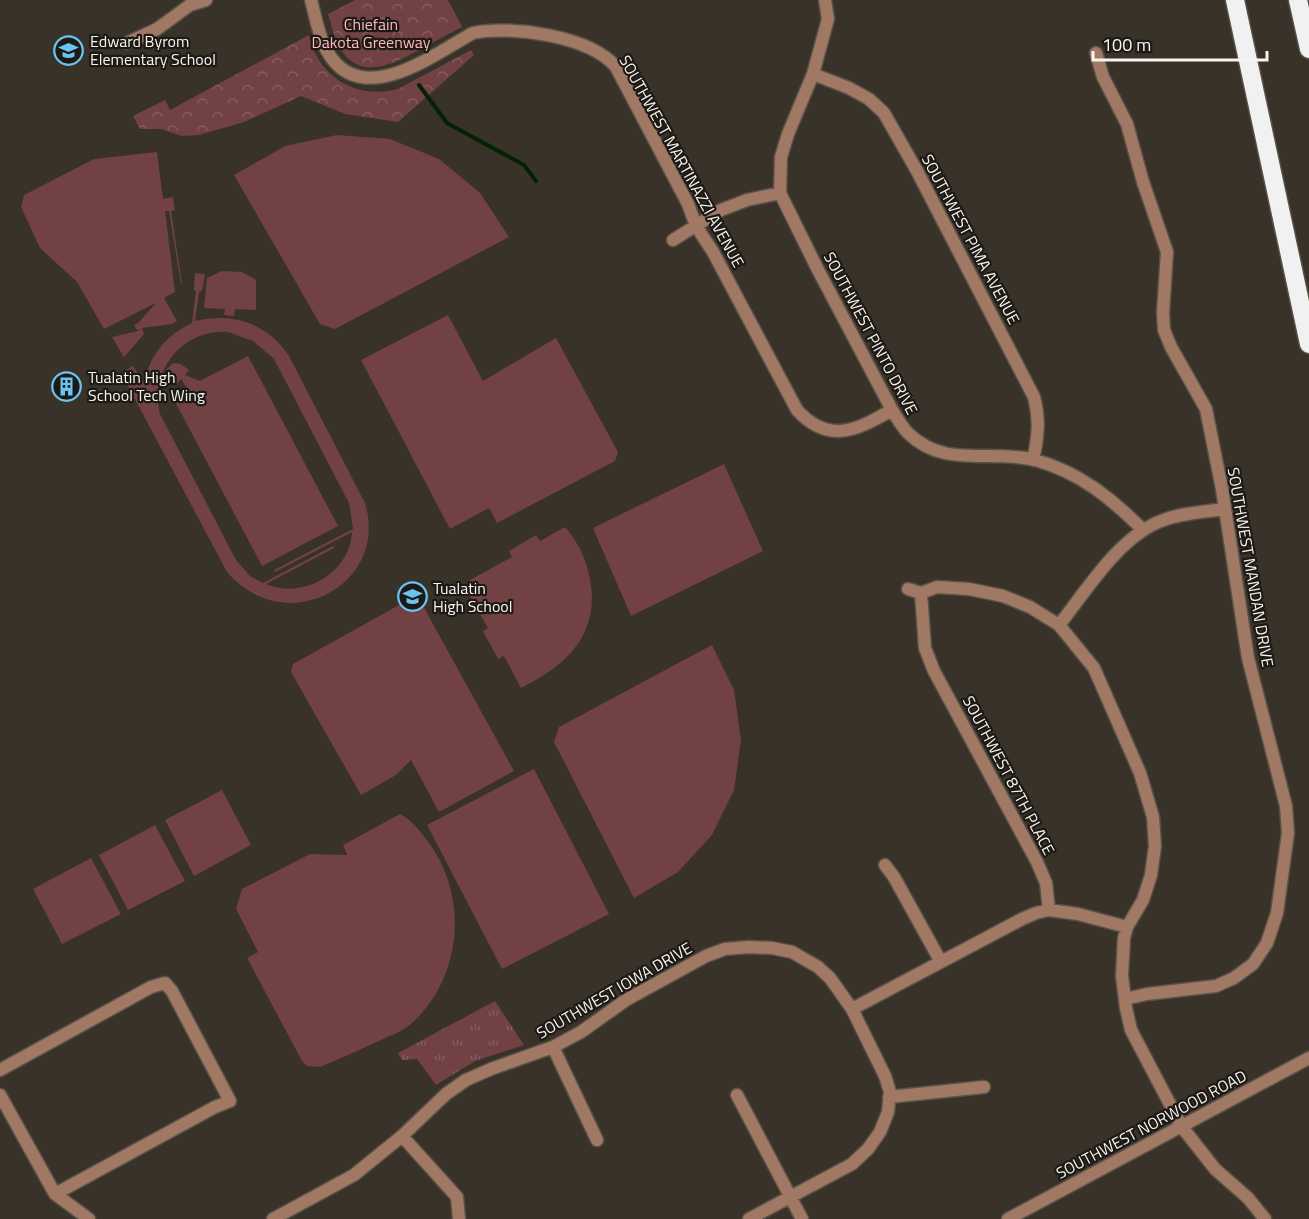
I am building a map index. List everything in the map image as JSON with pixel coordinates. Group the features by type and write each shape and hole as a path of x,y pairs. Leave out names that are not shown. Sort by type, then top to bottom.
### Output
{"highway":[{"path":"1235,0 1309,344"},
{"path":"1299,0 1309,49"}],"street":[{"path":"127,43 157,29 188,3 206,0"},
{"name":"SOUTHWEST MARTINAZZI AVENUE","path":"310,0 325,46 333,61 344,71 366,79 384,78 399,73 473,33 484,30 537,33 581,44 602,53 616,67 688,204 696,226 713,252 791,400 804,417 819,427 832,431 847,431 862,426 892,410"},
{"name":"SOUTHWEST PINTO DRIVE","path":"825,0 828,19 813,74 781,157 780,193 892,410 907,432 921,444 938,452 957,456 1033,460 1080,478 1119,506 1142,529"},
{"name":"SOUTHWEST MANDAN DRIVE","path":"1096,53 1103,76 1127,124 1143,182 1167,252 1164,330 1206,409 1222,489 1248,658 1286,806 1288,833 1277,913 1267,943 1253,964 1234,978 1216,986 1147,994 1125,999"},
{"name":"SOUTHWEST PIMA AVENUE","path":"813,74 849,88 869,99 884,113 912,162 1034,397 1038,413 1039,437 1033,460"},
{"path":"673,240 721,210 747,200 780,193"},
{"path":"1224,509 1163,519 1142,529 1125,543 1059,625 1094,668 1140,773 1153,817 1155,846 1151,875 1143,900 1127,927 1124,938 1122,976 1131,1030 1182,1127 1215,1169 1248,1198 1261,1218"},
{"name":"SOUTHWEST 87TH PLACE","path":"1049,910 1046,883 1037,862 934,671 925,648 915,591 937,587 969,589 1003,596 1030,607 1059,625"},
{"path":"885,865 941,962"},
{"path":"852,1009 1036,913 1049,910 1078,914 1127,927"},
{"name":"SOUTHWEST IOWA DRIVE","path":"273,1219 293,1214 354,1175 402,1136 446,1094 466,1080 491,1068 553,1047 581,1032 626,1000 706,956 725,949 772,948 798,955 819,968 830,978 852,1009 885,1076 890,1092 889,1097"},
{"path":"0,1070 151,987 165,983 172,991 230,1101 55,1194"},
{"path":"553,1047 597,1140"},
{"name":"SOUTHWEST NORWOOD ROAD","path":"1008,1219 1309,1058"},
{"path":"749,1219 852,1164 868,1149 880,1132 888,1112 889,1097 984,1088"},
{"path":"0,1095 55,1194 89,1219"},
{"path":"736,1095 802,1219"},
{"path":"402,1136 458,1197 459,1219"}],"green space":[{"name":"Chiefain Dakota Greenway","path":"355,0 448,0 462,27 390,64 379,67 359,65 350,60 341,50 328,14"},
{"name":"Chiefain Dakota Greenway","path":"309,35 321,63 330,73 341,82 368,91 382,92 398,89 471,50 474,55 398,122 345,114 301,96 244,122 199,135 182,136 161,129 140,129 133,116 165,100 170,110"},
{"path":"337,135 390,139 439,159 480,193 509,237 335,329 320,324 234,175 285,146"},
{"path":"157,152 163,199 173,197 175,210 171,211 182,284 169,211 165,211 175,292 164,298 177,321 172,324 142,328 144,334 124,357 112,337 141,329 137,330 134,325 156,303 104,329 77,282 40,248 21,207 24,195 94,159"},
{"path":"222,271 242,272 256,280 256,310 235,309 234,316 224,315 225,309 204,308 207,278"},
{"path":"195,273 205,274 202,291 199,292 195,321 223,318 248,323 270,335 289,356 365,503 369,532 362,558 348,579 328,594 304,602 277,602 251,592 227,572 121,373 133,366 144,383 150,364 160,347 174,334 192,323 196,291 194,290","holes":["228,332 253,341 274,359 349,503 353,529 274,570 275,572 352,532 349,547 343,560 334,571 309,585 295,588 280,588 266,584 334,548 333,546 263,583 250,576 236,560 160,414 158,398 160,383 165,368 183,345 211,333"]},
{"path":"448,315 483,381 556,338 618,452 615,461 497,523 489,508 450,529 361,360"},
{"path":"248,356 338,526 262,566 172,396 187,388 181,379 177,384 170,379 166,370 173,363 181,364 189,370 185,375 200,381"},
{"path":"724,464 763,551 631,616 593,528"},
{"path":"565,527 579,547 588,569 592,603 589,620 575,648 564,660 537,680 521,688 504,656 498,659 483,631 488,628 467,591 470,580 512,557 509,551 536,535 540,541"},
{"path":"417,595 514,771 439,812 411,760 396,775 361,795 291,672 293,664"},
{"path":"712,645 734,690 741,740 734,790 712,835 678,872 634,898 554,742 559,727"},
{"path":"534,769 609,914 502,969 427,825"},
{"path":"222,790 251,845 194,876 165,820"},
{"path":"400,814 420,831 442,864 450,888 454,912 454,937 450,961 441,984 428,1006 407,1027 320,1067 307,1066 302,1061 247,958 258,952 236,909 242,889 310,854 346,855 343,845"},
{"path":"155,825 185,881 128,910 99,855"},
{"path":"91,858 121,914 62,944 33,889"},
{"path":"495,1001 524,1045 475,1061 436,1085 417,1059 402,1060 398,1053"}],"waterway":[{"path":"419,85 447,123 524,165 536,181"}],"place":[{"name":"Edward Byrom Elementary School","path":"69,50"},
{"name":"Tualatin High School Tech Wing","path":"67,386"},
{"name":"Tualatin High School","path":"412,597"}]}
